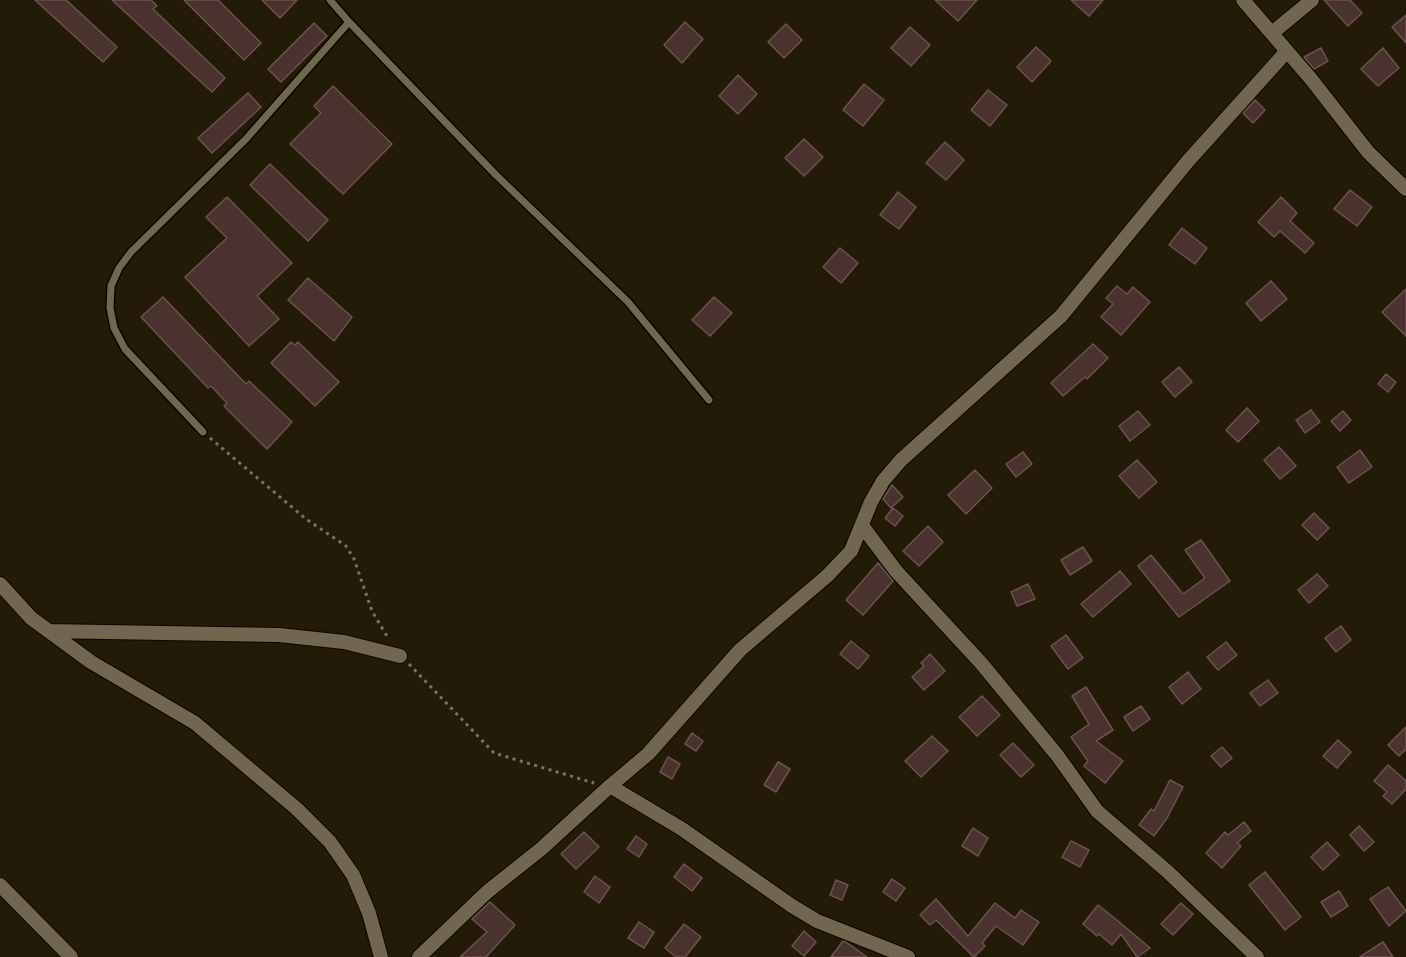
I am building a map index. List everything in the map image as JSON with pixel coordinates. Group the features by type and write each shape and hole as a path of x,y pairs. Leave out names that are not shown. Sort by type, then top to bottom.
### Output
{"street":[{"path":"1243,0 1368,152 1406,189"},
{"path":"1272,33 1312,0"},
{"path":"419,957 487,892 542,849 648,754 740,650 827,576 851,551 863,527 871,502 883,481 901,460 1061,316 1188,161 1287,51"},
{"path":"863,527 896,571 981,663 1057,755 1097,811 1176,880 1257,957"},
{"path":"0,584 31,618 48,631 91,662 195,723 297,809 330,842 353,875 369,913 381,957"},
{"path":"48,631 279,635 344,642 400,656"},
{"path":"610,786 682,829 808,916 908,957"},
{"path":"0,885 71,957"}],"lane":[{"path":"330,0 496,175 628,302 709,400"},
{"path":"203,432 125,349 114,328 110,308 111,286 118,268 131,252 246,139 349,22"}],"path":[{"path":"203,432 306,519 346,546 354,560 372,611 400,656 494,753 585,781 610,786"}],"building":[{"path":"35,0 66,0 117,47 103,62"},
{"path":"112,0 151,0 157,6 153,9 225,78 212,92"},
{"path":"184,0 218,0 261,43 244,60"},
{"path":"262,0 297,0 280,18"},
{"path":"935,0 977,0 958,21"},
{"path":"1071,0 1103,0 1089,16"},
{"path":"1324,0 1350,0 1362,13 1348,26"},
{"path":"1406,15 1406,43 1392,27"},
{"path":"685,22 703,39 682,63 664,45"},
{"path":"314,23 327,36 281,82 268,69"},
{"path":"786,24 802,40 784,58 768,42"},
{"path":"910,27 930,45 911,66 891,48"},
{"path":"1036,47 1051,61 1032,82 1017,67"},
{"path":"1321,48 1328,61 1314,69 1304,57"},
{"path":"1383,48 1399,68 1378,86 1361,69"},
{"path":"738,75 757,94 738,114 719,96"},
{"path":"864,84 884,100 863,126 843,110"},
{"path":"333,86 392,144 343,194 290,144 321,113 314,106"},
{"path":"988,90 1007,105 990,126 971,110"},
{"path":"248,93 261,107 212,153 198,138"},
{"path":"1255,100 1265,110 1253,123 1243,113"},
{"path":"804,139 823,157 804,176 785,158"},
{"path":"945,142 964,160 946,180 926,163"},
{"path":"270,164 328,220 308,241 250,185"},
{"path":"1350,190 1372,207 1357,226 1334,209"},
{"path":"898,192 916,207 899,229 880,215"},
{"path":"227,197 292,263 257,296 279,319 249,346 185,277 227,238 206,217"},
{"path":"1281,197 1297,213 1290,221 1314,243 1305,253 1280,231 1274,237 1258,222"},
{"path":"1182,228 1207,248 1195,264 1169,245"},
{"path":"840,248 858,263 841,283 823,267"},
{"path":"308,278 352,317 334,341 288,300"},
{"path":"1271,281 1287,299 1261,321 1246,303"},
{"path":"1117,286 1127,294 1133,287 1150,302 1121,335 1101,317 1113,304 1106,298"},
{"path":"1406,289 1406,336 1382,312"},
{"path":"163,297 246,384 249,381 292,422 267,449 224,406 227,403 211,386 208,388 141,317"},
{"path":"714,297 732,313 710,336 692,320"},
{"path":"291,342 295,345 298,342 339,382 315,406 271,363"},
{"path":"1093,344 1108,358 1087,379 1085,377 1063,396 1051,383"},
{"path":"1179,367 1192,382 1175,397 1162,382"},
{"path":"1386,374 1396,382 1388,392 1378,384"},
{"path":"1247,408 1259,421 1238,442 1226,430"},
{"path":"1311,410 1320,422 1305,433 1296,420"},
{"path":"1138,411 1150,425 1130,441 1119,426"},
{"path":"1343,411 1351,420 1340,431 1331,421"},
{"path":"1279,447 1296,466 1280,479 1264,460"},
{"path":"1360,450 1372,467 1349,483 1337,467"},
{"path":"1023,452 1032,464 1016,477 1006,464"},
{"path":"1137,460 1157,482 1139,498 1119,476"},
{"path":"975,470 992,488 966,514 948,495"},
{"path":"892,485 903,497 891,508 883,499"},
{"path":"893,508 903,516 895,526 885,518"},
{"path":"1314,513 1329,528 1317,540 1302,525"},
{"path":"928,526 943,542 919,566 903,551"},
{"path":"1201,540 1230,581 1179,617 1138,566 1151,555 1183,594 1205,578 1185,550"},
{"path":"1083,547 1092,561 1070,575 1061,560"},
{"path":"878,563 893,581 863,615 846,600"},
{"path":"1120,571 1131,584 1093,617 1081,604"},
{"path":"1317,574 1328,586 1309,603 1298,590"},
{"path":"1028,584 1035,599 1017,606 1011,592"},
{"path":"1341,626 1351,640 1336,652 1325,638"},
{"path":"1066,635 1083,658 1068,669 1051,646"},
{"path":"851,641 869,656 858,669 840,654"},
{"path":"1226,642 1237,655 1218,670 1207,657"},
{"path":"930,654 945,671 924,690 912,677 924,666 921,663"},
{"path":"1188,672 1201,689 1182,704 1169,687"},
{"path":"1268,680 1278,693 1260,706 1250,693"},
{"path":"1086,687 1113,730 1096,741 1123,761 1105,783 1084,766 1088,761 1071,737 1089,724 1072,696"},
{"path":"982,696 1000,715 977,736 959,717"},
{"path":"1141,706 1150,719 1133,731 1124,717"},
{"path":"1406,727 1406,749 1399,756 1388,745"},
{"path":"692,733 703,741 696,751 685,744"},
{"path":"932,736 948,751 921,777 905,761"},
{"path":"1338,740 1351,752 1337,768 1323,756"},
{"path":"1013,743 1034,765 1021,777 1000,755"},
{"path":"1222,747 1232,758 1221,767 1211,756"},
{"path":"668,757 680,764 672,779 660,772"},
{"path":"778,762 790,769 776,792 764,785"},
{"path":"1388,765 1406,781 1406,789 1392,804 1383,796 1387,792 1374,781"},
{"path":"1170,780 1183,787 1167,818 1154,836 1139,825 1151,809 1154,811"},
{"path":"1244,822 1251,831 1237,843 1241,846 1222,868 1206,853 1225,832 1228,835"},
{"path":"1359,826 1374,842 1364,851 1350,835"},
{"path":"973,828 988,838 978,856 962,846"},
{"path":"584,832 599,847 576,869 561,854"},
{"path":"636,836 647,844 639,857 627,849"},
{"path":"1071,841 1089,850 1080,867 1062,857"},
{"path":"1327,842 1339,855 1323,870 1311,857"},
{"path":"684,864 702,878 692,891 674,877"},
{"path":"1265,872 1301,917 1285,930 1249,885"},
{"path":"595,876 610,887 599,903 584,892"},
{"path":"892,879 905,888 896,901 883,892"},
{"path":"836,880 848,885 842,900 830,895"},
{"path":"1388,887 1406,911 1389,926 1370,899"},
{"path":"1339,891 1348,906 1331,917 1321,902"},
{"path":"936,899 968,936 995,903 1015,918 1021,910 1039,922 1023,945 996,926 982,943 985,946 974,957 936,920 930,925 920,915"},
{"path":"490,902 515,925 486,957 460,957 487,932 472,919"},
{"path":"1181,903 1193,914 1173,935 1161,924"},
{"path":"1098,905 1150,948 1137,957 1121,934 1112,945 1099,934 1097,936 1083,924"},
{"path":"639,922 654,932 644,948 628,938"},
{"path":"684,924 701,937 685,957 676,957 665,948"},
{"path":"804,931 816,942 804,956 792,946"},
{"path":"843,941 846,942 867,957 831,957"},
{"path":"1383,942 1393,957 1360,957"}]}
